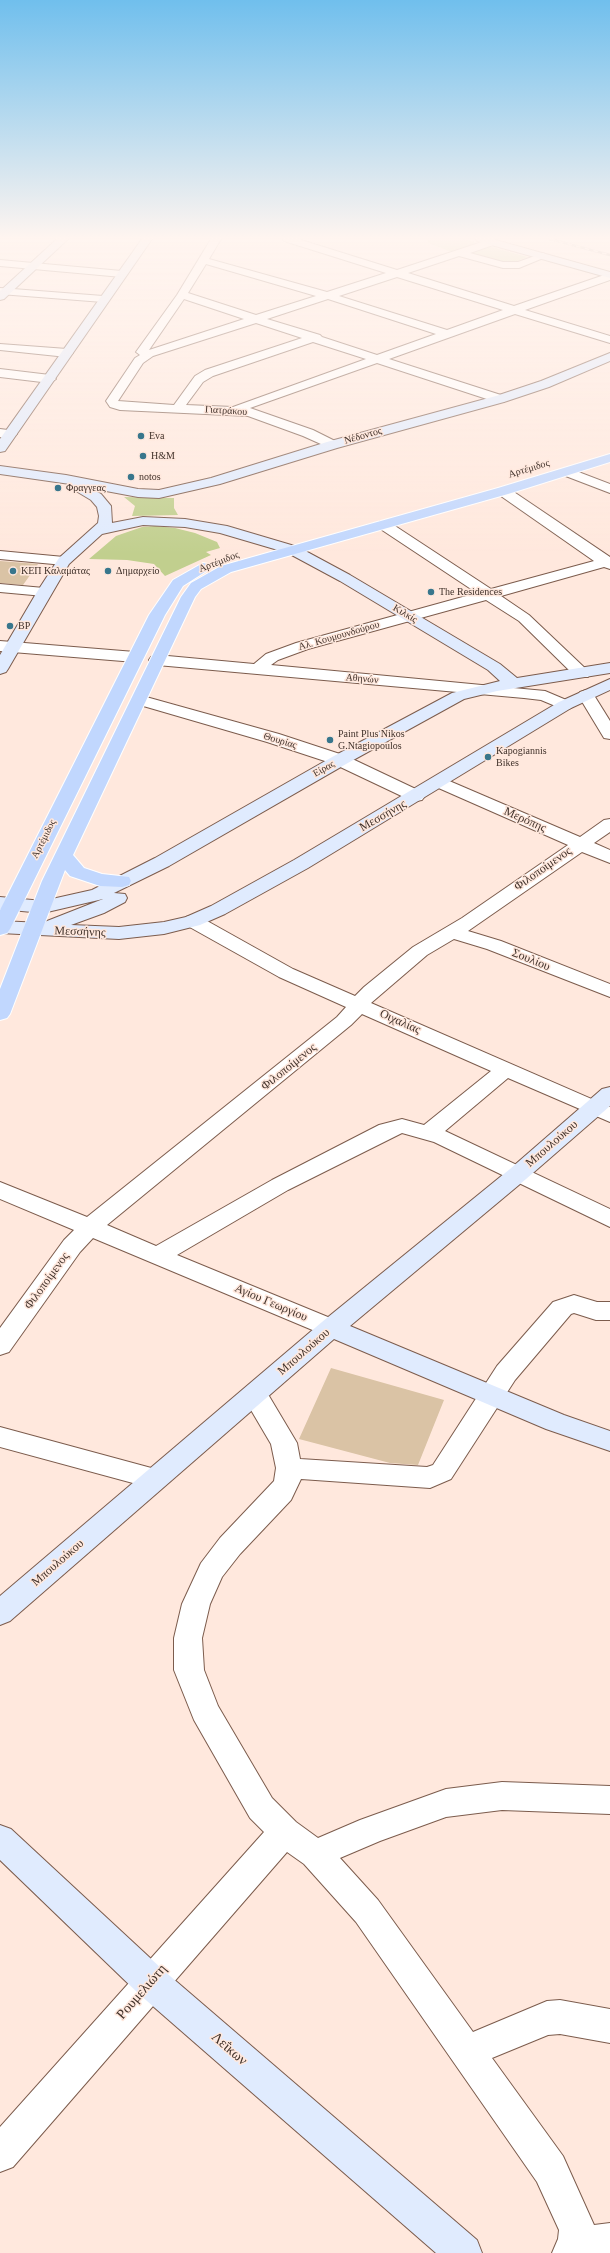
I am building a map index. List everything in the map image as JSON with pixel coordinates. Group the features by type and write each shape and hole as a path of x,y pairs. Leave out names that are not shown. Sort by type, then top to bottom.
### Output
{"main road":[{"name":"Αρτέμιδος","path":"0,931 6,904 135,657 168,596 188,575 204,566 230,556 418,503 584,452"},
{"name":"Αρτέμιδος","path":"0,1014 43,907 51,881 140,700 188,597 196,586 226,569 503,491 610,458"},
{"path":"63,856 77,872 125,887"}],"street":[{"path":"0,448 5,434 50,379 73,344"},
{"path":"142,352 147,344"},
{"name":"Γιατράκου","path":"178,344 153,352 142,358 114,395 112,401 114,404 237,410 297,428 332,445"},
{"path":"178,408 199,379 209,373 295,344"},
{"path":"337,344 500,399"},
{"path":"237,410 243,406 419,344"},
{"path":"0,347 67,353"},
{"name":"Νέδοντος","path":"0,470 66,479 154,494 200,485 332,445 500,399 545,384 608,359"},
{"path":"0,373 50,379"},
{"path":"568,472 610,488"},
{"path":"0,669 6,646 64,561 101,530 106,520 104,506 94,496 66,479"},
{"path":"200,485 193,493 189,506 200,520 222,529"},
{"path":"503,491 609,563"},
{"path":"101,530 154,521 185,523 222,529"},
{"path":"384,525 490,594 531,623 582,674"},
{"name":"Κιλκίς","path":"222,529 274,543 293,550 345,578 494,667 514,684"},
{"path":"0,555 64,561"},
{"name":"Αλ. Κουμουνδούρου","path":"257,668 278,654 409,616 609,563"},
{"path":"0,588 44,592"},
{"path":"6,646 135,657"},
{"name":"Αθηνών","path":"158,660 541,695 565,705"},
{"name":"Είρας","path":"43,907 125,887 162,862 340,760 448,701 481,689 582,674 610,668"},
{"name":"Μεσσήνης","path":"34,930 98,933 149,930 193,921 218,910 301,864 440,782 565,705 610,684"},
{"path":"586,695 610,734"},
{"name":"Θουρίας","path":"140,700 274,738 340,760 416,796"},
{"name":"Μερόπης","path":"440,782 610,857"},
{"name":"Φιλοποίμενος","path":"0,1346 72,1246 90,1227 344,1022 371,991 420,951 469,922 579,844 610,824"},
{"path":"125,887 122,917 135,927 149,930"},
{"path":"0,931 34,930 97,909 125,887"},
{"path":"6,904 43,907"},
{"name":"Οιχαλίας","path":"193,921 263,962 506,1068 604,1106"},
{"name":"Σουλίου","path":"451,932 494,945 610,991"},
{"path":"429,1132 506,1068"},
{"name":"Μπουλούκου","path":"0,1613 331,1328 518,1174 604,1106"},
{"path":"158,1256 280,1185 387,1130 402,1126 429,1132 610,1218"},
{"name":"Αγίου Γεωργίου","path":"0,1190 555,1422 610,1441"},
{"path":"289,1468 430,1478 442,1472 491,1395 517,1360 562,1308 574,1304 596,1311 610,1311"},
{"path":"252,1397 260,1403 284,1443 289,1468 287,1481 281,1493 230,1546 211,1572 196,1604 188,1638 189,1670 205,1711 261,1808 284,1832 315,1854 367,1911 550,2169 578,2229 585,2248"},
{"path":"0,1437 155,1479"},
{"path":"315,1854 371,1830 446,1803 502,1796 610,1800"},
{"name":"Ρουμελιώτη","path":"0,2154 284,1832"},
{"name":"Λεΐκων","path":"0,1839 151,1982 464,2253"},
{"path":"467,2052 547,2018 560,2017 610,2026"}],"green space":[{"path":"124,497 174,498 174,508 178,515 132,516 135,506"},
{"path":"155,526 175,528 195,533 217,542 220,548 206,552 211,555 165,576 154,564 127,560 89,559 116,536 142,527"}],"building":[{"path":"0,561 38,564 23,585 0,583"},
{"path":"331,1368 444,1400 418,1465 390,1463 299,1439"}],"place":[{"name":"Eva","path":"141,436"},
{"name":"H&M","path":"143,456"},
{"name":"notos","path":"131,477"},
{"name":"Φραγγεας","path":"58,488"},
{"name":"ΚΕΠ Καλαμάτας","path":"13,571"},
{"name":"Δημαρχείο","path":"108,571"},
{"name":"The Residences","path":"431,592"},
{"name":"BP","path":"10,626"},
{"name":"Paint Plus Nikos G.Ntagiopoulos","path":"330,740"},
{"name":"Kapogiannis Bikes","path":"488,757"}]}
